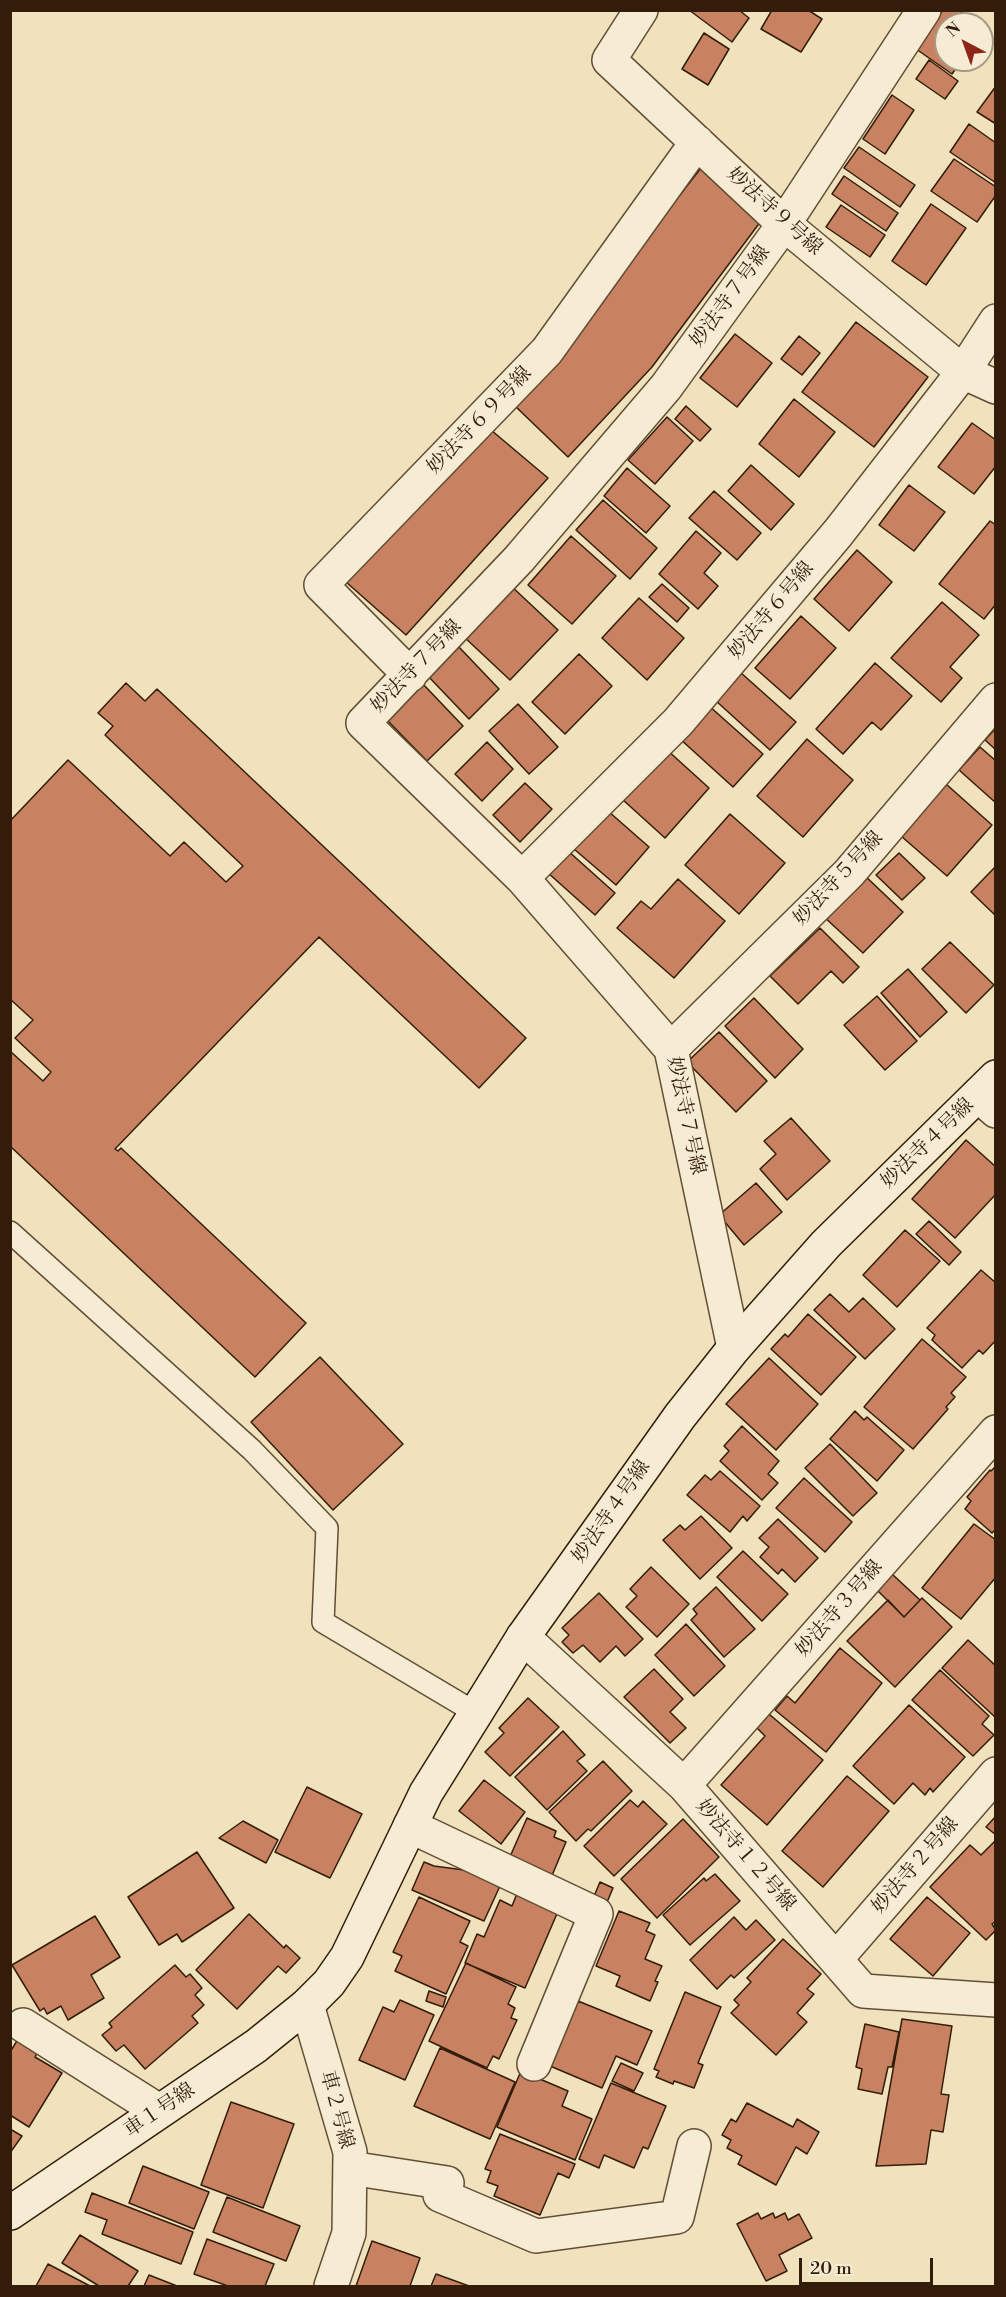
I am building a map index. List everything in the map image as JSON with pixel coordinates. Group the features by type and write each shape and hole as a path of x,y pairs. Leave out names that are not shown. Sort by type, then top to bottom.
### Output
{"street":[{"name":"妙法寺９号線","path":"641,10 609,60 784,224 963,372 996,387"},
{"name":"妙法寺７号線","path":"734,1348 671,1049 522,878 363,723 519,560 666,387 784,224 924,10"},
{"name":"妙法寺６９号線","path":"410,675 321,585 547,351 697,142"},
{"name":"妙法寺６号線","path":"522,878 678,722 838,533 963,372 996,321"},
{"name":"妙法寺５号線","path":"671,1049 849,873 996,700"},
{"name":"妙法寺４号線","path":"307,2005 329,1983 348,1957 426,1792 523,1637 680,1416 734,1348 826,1244 990,1094"},
{"name":"妙法寺３号線","path":"684,1785 996,1432"},
{"name":"妙法寺１２号線","path":"523,1637 684,1785 863,1991 996,2000"},
{"name":"妙法寺２号線","path":"836,1959 996,1774"},
{"path":"410,1826 596,1914 534,2064"},
{"name":"車１号線","path":"10,2213 256,2046 307,2005"},
{"name":"車２号線","path":"307,2005 350,2152 349,2233 331,2286"},
{"path":"24,2025 159,2111"},
{"path":"350,2168 447,2183 440,2195 536,2236 677,2217 694,2146"}],"lane":[{"path":"10,1232 252,1450 327,1528 323,1622 476,1713"}],"building":[{"path":"689,10 739,10 749,18 732,42"},
{"path":"772,10 808,10 822,19 801,52 761,29"},
{"path":"943,10 958,10 961,12 942,12"},
{"path":"934,23 934,62 916,49"},
{"path":"704,33 729,49 708,85 682,69"},
{"path":"929,60 934,64 934,72 946,72 958,81 945,99 916,79"},
{"path":"996,86 996,124 977,112"},
{"path":"892,95 914,110 885,154 863,139"},
{"path":"969,124 996,143 996,183 950,152"},
{"path":"859,147 915,185 900,207 844,168"},
{"path":"954,159 996,187 996,195 977,222 931,191"},
{"path":"701,168 761,221 652,367 568,457 515,406"},
{"path":"844,176 898,213 886,231 832,194"},
{"path":"931,204 966,228 926,285 892,261"},
{"path":"841,205 885,235 870,257 826,227"},
{"path":"856,322 928,377 874,447 802,392"},
{"path":"735,334 772,363 737,407 700,378"},
{"path":"799,336 820,353 802,375 781,359"},
{"path":"794,399 835,432 799,477 759,444"},
{"path":"686,406 711,429 700,441 675,419"},
{"path":"667,417 693,441 655,484 628,460"},
{"path":"972,423 996,440 996,466 974,494 938,467"},
{"path":"491,430 548,478 406,635 346,582"},
{"path":"751,465 794,504 771,530 728,491"},
{"path":"627,468 670,506 646,533 604,496"},
{"path":"909,485 945,512 914,551 879,525"},
{"path":"714,491 761,533 737,560 689,518"},
{"path":"603,500 657,548 630,579 576,530"},
{"path":"990,521 996,525 996,604 984,619 939,584"},
{"path":"696,531 721,553 704,573 718,586 698,609 659,574"},
{"path":"571,536 616,576 572,624 528,585"},
{"path":"857,550 892,582 849,631 814,599"},
{"path":"509,584 558,630 510,680 462,635"},
{"path":"662,584 689,608 677,622 649,597"},
{"path":"639,598 684,638 647,680 602,638"},
{"path":"942,602 979,635 950,667 962,678 941,702 891,658"},
{"path":"801,616 836,648 790,699 755,668"},
{"path":"458,646 499,689 469,719 427,675"},
{"path":"579,654 612,686 565,734 532,702"},
{"path":"875,663 912,696 881,730 872,722 843,754 816,729"},
{"path":"740,672 796,722 770,750 715,700"},
{"path":"126,683 145,701 157,689 526,1038 479,1088 319,937 115,1149 118,1151 121,1148 306,1323 255,1377 10,1146 10,1051 43,1081 51,1072 15,1038 33,1020 10,999 10,821 68,760 170,856 184,842 226,882 243,866 105,735 113,726 98,713"},
{"path":"422,683 463,726 427,761 385,718"},
{"path":"518,704 558,747 529,774 489,731"},
{"path":"708,705 763,754 733,787 679,738"},
{"path":"996,728 996,750 985,740"},
{"path":"807,739 853,780 803,837 757,796"},
{"path":"487,742 513,769 482,801 455,774"},
{"path":"980,747 996,761 996,803 959,770"},
{"path":"666,749 709,788 665,838 622,799"},
{"path":"525,783 552,809 520,842 493,815"},
{"path":"946,784 992,825 947,876 901,836"},
{"path":"608,811 649,847 616,885 574,849"},
{"path":"730,814 785,863 739,914 685,865"},
{"path":"567,850 615,893 595,915 547,872"},
{"path":"899,853 925,878 902,900 876,875"},
{"path":"996,866 996,916 971,892"},
{"path":"862,873 903,912 863,953 822,915"},
{"path":"678,879 725,921 674,978 617,928 641,901 651,909"},
{"path":"820,928 859,967 843,983 831,971 798,1004 770,976"},
{"path":"950,942 994,985 966,1013 922,969"},
{"path":"908,969 947,1012 920,1037 881,993"},
{"path":"877,996 917,1041 885,1070 844,1025"},
{"path":"754,998 803,1049 775,1078 725,1026"},
{"path":"719,1032 767,1081 736,1112 687,1062"},
{"path":"791,1118 830,1161 787,1200 760,1169 776,1154 764,1141"},
{"path":"966,1140 996,1167 996,1194 955,1238 912,1199"},
{"path":"756,1183 782,1212 744,1245 719,1215"},
{"path":"929,1221 961,1252 949,1265 916,1234"},
{"path":"905,1230 940,1261 897,1307 863,1275"},
{"path":"981,1270 996,1283 996,1340 983,1354 979,1350 962,1368 932,1340 935,1335 927,1328"},
{"path":"830,1294 849,1312 863,1298 895,1329 865,1359 814,1310"},
{"path":"808,1314 856,1357 821,1395 771,1349 785,1334 788,1337"},
{"path":"922,1339 966,1377 951,1393 955,1397 946,1407 948,1409 913,1449 864,1407"},
{"path":"320,1357 403,1444 333,1510 251,1422"},
{"path":"769,1358 818,1404 776,1450 726,1404"},
{"path":"855,1411 864,1420 867,1417 904,1450 877,1481 830,1439"},
{"path":"742,1426 779,1461 768,1474 778,1483 762,1500 720,1461 729,1451 724,1446"},
{"path":"830,1444 877,1493 853,1516 805,1468"},
{"path":"996,1466 996,1529 992,1533 965,1509 971,1501 967,1497"},
{"path":"720,1471 760,1506 747,1521 743,1516 730,1532 687,1495 705,1475 711,1480"},
{"path":"804,1478 852,1522 825,1552 776,1508"},
{"path":"701,1516 732,1548 700,1579 663,1540 680,1525 685,1530"},
{"path":"778,1519 818,1558 795,1582 782,1569 778,1574 760,1557 769,1547 759,1538"},
{"path":"974,1524 996,1540 996,1577 961,1619 922,1588"},
{"path":"743,1551 788,1594 762,1621 717,1577"},
{"path":"651,1567 689,1604 657,1637 626,1607 637,1596 630,1589"},
{"path":"892,1574 920,1600 904,1617 877,1590"},
{"path":"716,1587 755,1629 724,1657 691,1620 697,1614 693,1609"},
{"path":"599,1593 643,1639 625,1656 616,1646 600,1662 583,1645 573,1653 562,1642 569,1635 562,1628"},
{"path":"922,1598 952,1627 895,1687 847,1641 888,1600 904,1617"},
{"path":"686,1624 725,1666 694,1696 655,1655"},
{"path":"968,1640 996,1666 995,1717 942,1668"},
{"path":"840,1648 882,1683 826,1752 775,1710 787,1696 795,1703"},
{"path":"654,1669 683,1699 670,1712 686,1728 670,1743 624,1697"},
{"path":"940,1670 989,1716 982,1724 994,1735 973,1756 912,1700"},
{"path":"528,1698 559,1727 510,1776 485,1752 504,1733 499,1728"},
{"path":"909,1705 965,1757 933,1792 930,1788 925,1795 913,1783 894,1804 853,1766"},
{"path":"769,1714 823,1760 767,1825 721,1785 765,1736 757,1728"},
{"path":"563,1731 585,1755 577,1761 587,1771 547,1810 515,1777"},
{"path":"603,1761 632,1791 591,1831 588,1829 576,1841 549,1812"},
{"path":"847,1776 889,1811 823,1887 782,1851"},
{"path":"484,1780 525,1812 501,1844 459,1811"},
{"path":"307,1787 362,1814 330,1878 275,1852"},
{"path":"630,1800 638,1807 643,1801 667,1824 614,1876 584,1846"},
{"path":"996,1816 996,1835 986,1827"},
{"path":"527,1818 556,1831 554,1837 566,1842 551,1878 509,1859"},
{"path":"683,1819 719,1857 657,1918 621,1879"},
{"path":"243,1821 278,1840 266,1863 219,1838"},
{"path":"996,1840 996,1921 992,1924 996,1930 986,1940 930,1887 970,1845 981,1855"},
{"path":"197,1852 234,1908 182,1942 177,1934 159,1945 128,1897"},
{"path":"424,1862 434,1866 464,1870 500,1886 484,1921 412,1890"},
{"path":"715,1874 740,1901 690,1945 663,1915 704,1878 706,1881"},
{"path":"600,1882 613,1888 605,1907 592,1901"},
{"path":"518,1891 559,1909 525,1988 465,1963 477,1934 484,1937 500,1900 512,1906"},
{"path":"419,1897 470,1921 460,1942 468,1946 446,1994 395,1971 402,1956 393,1952"},
{"path":"927,1897 970,1933 933,1976 890,1939"},
{"path":"619,1911 650,1923 646,1931 655,1935 645,1959 662,1966 650,2001 616,1986 620,1976 596,1966"},
{"path":"249,1914 284,1948 286,1945 300,1958 286,1973 278,1966 237,2009 196,1970"},
{"path":"95,1916 120,1957 91,1975 104,1998 68,2020 61,2006 47,2014 44,2008 40,2011 12,1965"},
{"path":"734,1917 746,1930 756,1920 775,1940 734,1978 731,1975 717,1989 690,1960"},
{"path":"783,1939 821,1974 807,1989 814,1994 797,2013 807,2022 776,2055 731,2013 739,2005 734,2000 751,1982 747,1978"},
{"path":"466,1963 516,1987 508,2004 515,2008 511,2018 517,2020 499,2059 493,2056 487,2068 429,2041"},
{"path":"175,1965 186,1977 190,1974 202,1988 195,1995 204,2005 192,2016 198,2023 145,2069 124,2045 116,2051 102,2035 112,2027 109,2023"},
{"path":"429,1991 446,1997 443,2007 426,2001"},
{"path":"685,1992 721,2007 698,2063 703,2065 694,2088 674,2081 673,2084 656,2077 659,2071 654,2069"},
{"path":"400,2000 434,2015 405,2080 359,2060 383,2007 394,2012"},
{"path":"578,2001 652,2031 637,2065 616,2056 602,2088 550,2066"},
{"path":"902,2019 952,2026 941,2094 949,2095 943,2132 931,2130 926,2164 876,2166"},
{"path":"865,2024 899,2032 892,2067 888,2067 882,2094 858,2089 862,2069 856,2067"},
{"path":"20,2036 40,2048 35,2057 62,2073 29,2127 10,2115 10,2052"},
{"path":"440,2048 515,2082 490,2139 414,2106"},
{"path":"621,2063 643,2073 634,2091 612,2081"},
{"path":"521,2071 568,2091 562,2106 592,2119 575,2160 497,2127"},
{"path":"611,2083 666,2106 648,2149 643,2147 634,2168 604,2155 599,2168 579,2159"},
{"path":"231,2102 294,2124 263,2208 201,2185"},
{"path":"747,2103 793,2127 797,2119 819,2132 807,2154 796,2147 776,2185 738,2164 742,2156 727,2148 731,2140 722,2135 731,2119 736,2122"},
{"path":"10,2129 22,2136 10,2153"},
{"path":"500,2134 575,2164 569,2178 558,2173 540,2215 494,2196 498,2186 487,2182 491,2171 485,2169"},
{"path":"143,2166 209,2192 194,2229 129,2203"},
{"path":"92,2193 193,2232 181,2264 102,2234 107,2220 85,2212"},
{"path":"227,2197 300,2226 286,2261 213,2232"},
{"path":"758,2213 761,2219 773,2213 775,2218 785,2213 788,2220 799,2214 812,2238 779,2255 787,2271 766,2281 737,2224"},
{"path":"80,2235 138,2271 128,2286 99,2286 62,2263"},
{"path":"207,2239 274,2264 265,2286 228,2286 194,2274"},
{"path":"372,2241 420,2258 410,2286 356,2286"},
{"path":"48,2264 90,2286 36,2286"},
{"path":"436,2274 469,2286 431,2286"},
{"path":"149,2275 177,2286 144,2286"}]}
